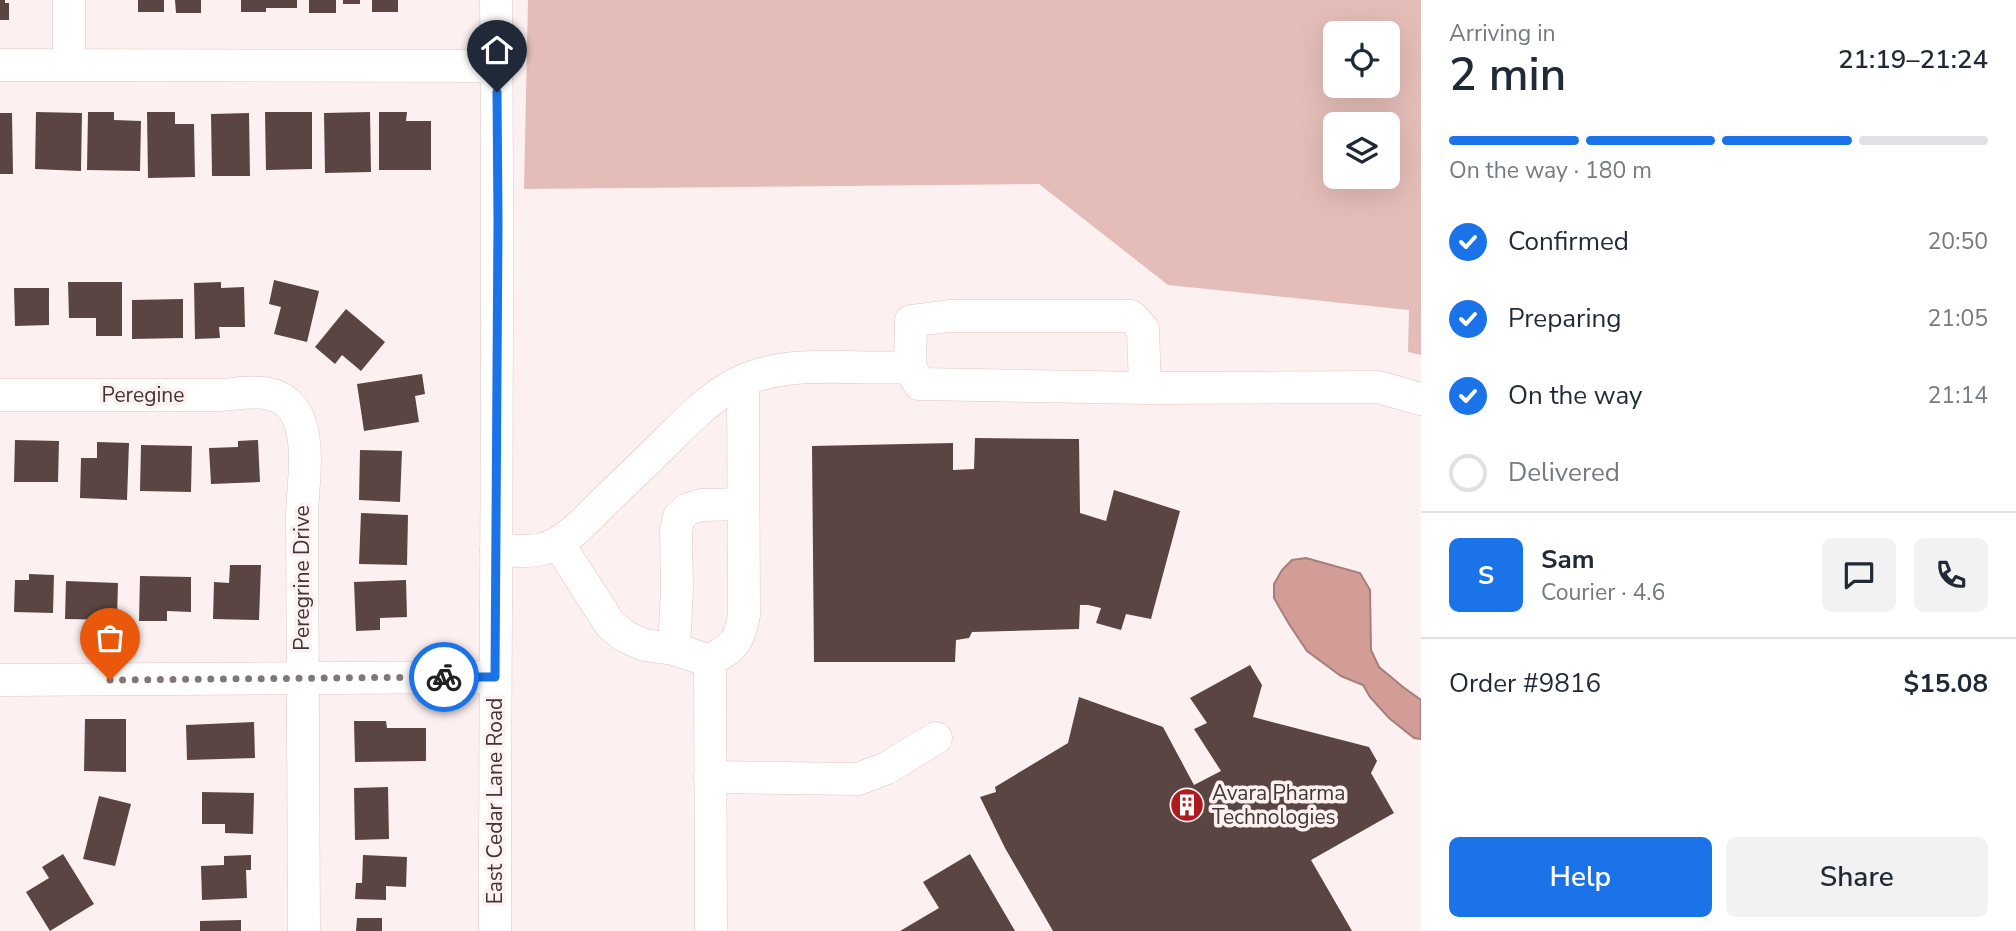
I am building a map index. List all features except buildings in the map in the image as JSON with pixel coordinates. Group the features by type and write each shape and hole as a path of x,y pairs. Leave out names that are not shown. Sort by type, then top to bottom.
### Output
{"street":[{"path":"69,0 69,65"},
{"name":"East Cedar Lane Road","path":"495,931 498,222 496,0"},
{"path":"0,65 497,66"},
{"path":"1145,388 1143,329 1131,316 949,316 911,321 910,367 919,384 1145,388 1378,387 1421,399"},
{"path":"496,550 541,550 558,543 590,516 692,417 727,388 764,374 793,368 835,365 881,369 910,367"},
{"path":"558,543 610,624 624,636 644,645 674,649 710,660 729,649 741,635 744,615 743,381"},
{"name":"Peregine","path":"0,395 220,395 249,392 274,395 284,400"},
{"name":"Peregrine Drive","path":"284,400 298,414 304,432 304,931"},
{"path":"674,649 676,531 679,516 688,509 701,505 743,505"},
{"path":"710,660 711,931"},
{"path":"0,680 495,677"},
{"path":"710,777 858,779 887,768 936,738"}],"shaded area":[{"path":"528,0 1421,0 1421,355 1408,352 1409,310 1168,285 1039,184 524,189"},
{"path":"1306,558 1360,573 1370,590 1371,650 1379,667 1421,700 1421,739 1414,738 1389,718 1363,685 1341,676 1307,651 1289,624 1274,598 1274,584 1292,560"}],"way so far":[{"path":"110,680 444,677"}],"place":[{"name":"Avara Pharma Technologies","path":"1187,805"}],"route":[{"path":"444,677 495,677 497,92"}]}
